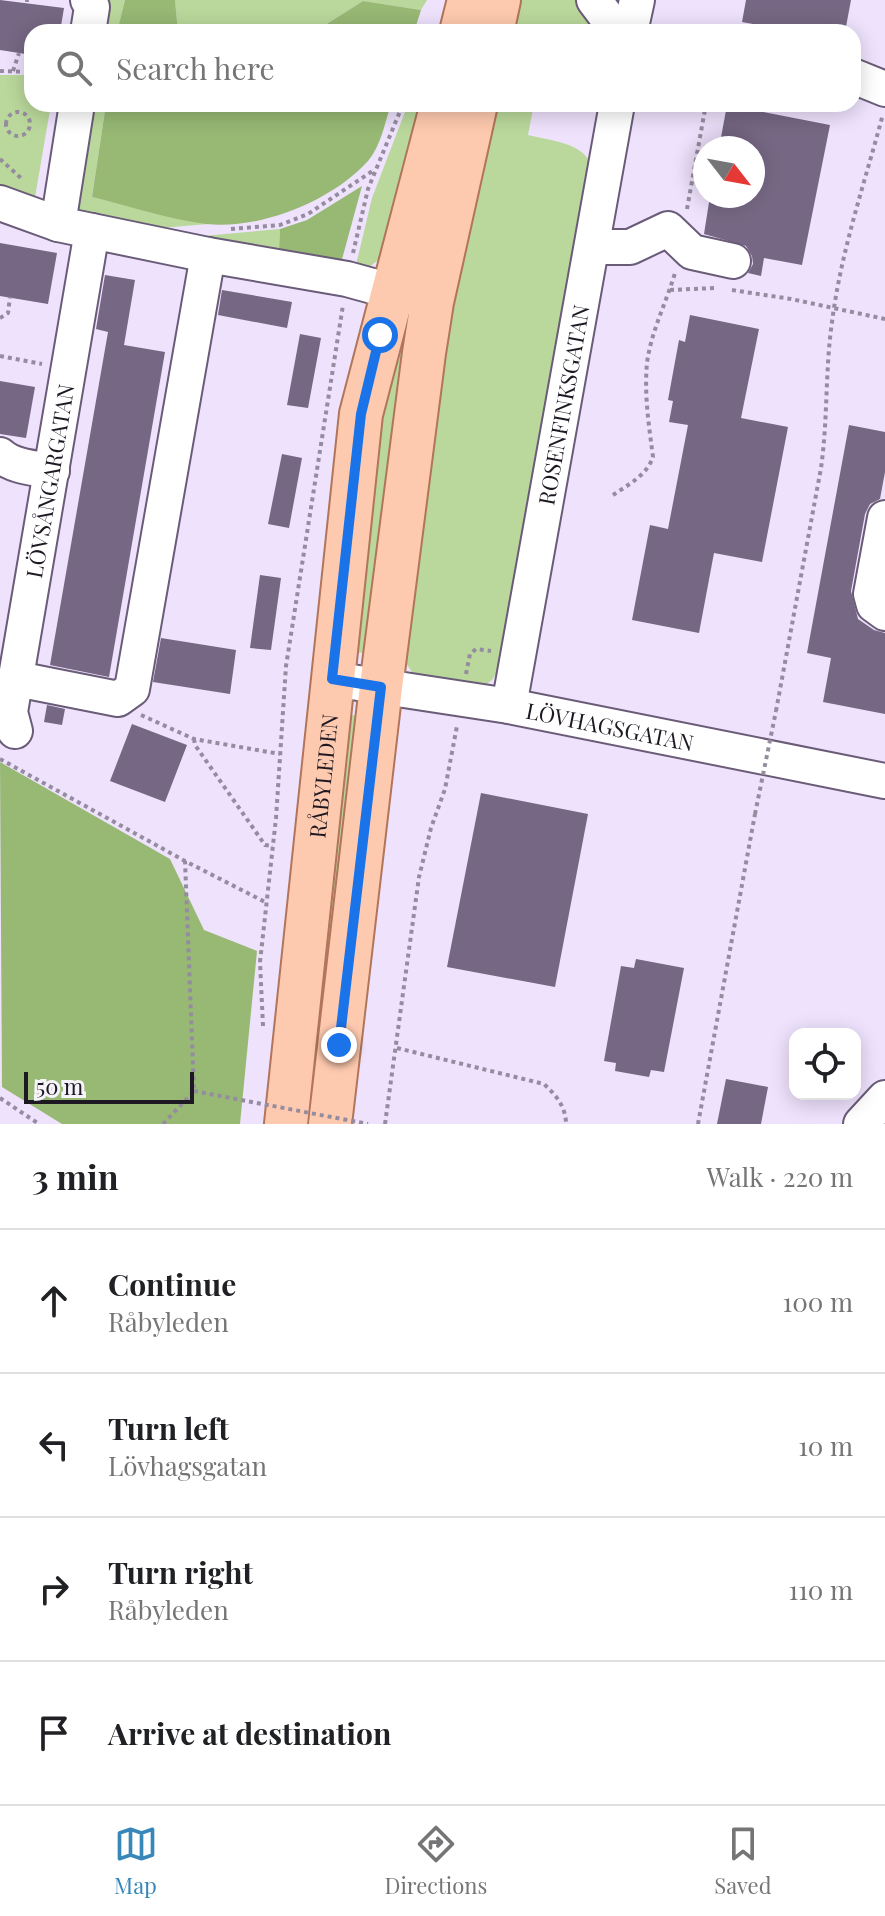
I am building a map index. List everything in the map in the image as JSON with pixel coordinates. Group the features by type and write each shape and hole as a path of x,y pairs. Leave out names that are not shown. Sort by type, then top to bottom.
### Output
{"main road":[{"path":"463,24 469,0"},
{"path":"494,24 499,0"},
{"name":"RÅBYLEDEN","path":"330,1124 381,687 413,297 441,112"},
{"name":"RÅBYLEDEN","path":"272,1114 332,679 361,414 413,297 473,112"}],"street":[{"path":"88,0 92,7 89,24"},
{"path":"594,0 612,24"},
{"path":"632,24 637,0"},
{"path":"861,79 885,89"},
{"path":"58,224 76,112"},
{"name":"ROSENFINKSGATAN","path":"509,706 616,112"},
{"path":"0,203 58,224 92,231 216,242 413,297"},
{"path":"593,247 630,247 668,229 692,252 733,261"},
{"name":"LÖVSÅNGARGATAN","path":"8,718 92,231"},
{"path":"8,718 118,699 132,689 216,242"},
{"path":"2,459 52,471"},
{"path":"885,518 871,594 874,605 885,613"},
{"name":"LÖVHAGSGATAN","path":"332,679 509,706 885,781"},
{"path":"861,1124 885,1098"}],"path":[{"path":"13,71 19,53"},
{"path":"0,71 24,72"},
{"path":"698,1124 821,468 834,307 843,260 885,108"},
{"path":"12,112 21,112 31,120 31,125 25,134 18,135 9,131 3,120 12,112"},
{"path":"264,1035 260,962 273,846 286,666 295,601 347,279 368,189 400,112"},
{"path":"613,495 641,476 653,457 646,399 648,361 683,244 705,112"},
{"path":"31,125 42,126"},
{"path":"0,159 30,187"},
{"path":"216,242 308,214 376,168"},
{"path":"670,290 714,288 834,307 885,319"},
{"path":"0,318 8,313 10,297"},
{"path":"0,356 42,364"},
{"path":"385,1124 419,877 445,789 470,654 476,649 517,655"},
{"path":"118,699 127,709 194,739 280,754"},
{"path":"8,718 185,861 267,903"},
{"path":"194,739 231,800 265,845 273,846"},
{"path":"163,1124 194,1091 185,861"},
{"path":"397,1048 544,1084 557,1096 566,1115 566,1124"},
{"path":"258,1089 272,1114"},
{"path":"194,1091 368,1124"},
{"path":"0,1098 39,1124"}],"green space":[{"path":"99,0 125,0 119,24 98,24"},
{"path":"125,0 175,0 177,24 119,24"},
{"path":"175,0 427,0 421,10 363,1 327,24 177,24"},
{"path":"508,0 584,0 599,24 504,24"},
{"path":"363,1 421,10 417,24 327,24"},
{"path":"0,75 24,75 24,112 50,112 34,203 0,195"},
{"path":"85,112 105,112 92,197 208,224 161,228 69,212"},
{"path":"105,112 388,112 372,155 353,175 315,200 271,217 227,225 206,224 92,197"},
{"path":"405,112 429,112 385,255 369,267 355,269 372,198"},
{"path":"487,112 532,112 528,135 574,147 582,152 592,167 500,664 493,679 482,688 414,675 404,660 430,434"},
{"path":"362,186 341,263 279,250 280,229 307,220"},
{"path":"280,229 279,250 203,238 203,236"},
{"path":"405,324 409,327 366,652 358,653 352,649 367,466"},
{"path":"355,715 361,719 325,1124 302,1124 347,716"},
{"path":"0,762 170,859 204,930 257,951 240,1124 62,1124 2,1087"}],"building":[{"path":"0,0 64,8 61,24 24,24 24,54 0,50"},
{"path":"746,0 851,0 846,24 742,22"},
{"path":"726,112 763,112 830,125 802,265 764,258 761,276 748,273 753,264 746,246 704,234 708,208 765,208 765,136 721,136"},
{"path":"0,243 57,253 48,304 0,296"},
{"path":"105,275 135,280 124,345 165,352 109,677 50,665 108,332 96,329"},
{"path":"222,290 292,302 287,328 218,315"},
{"path":"690,315 759,329 741,418 788,427 762,562 714,553 699,633 632,620 650,525 668,529 688,425 669,422 673,401 668,400 679,340 685,342"},
{"path":"300,334 321,338 308,408 287,405"},
{"path":"0,381 35,387 26,438 0,434"},
{"path":"849,425 885,432 885,472 880,499 870,504 865,514 851,591 858,619 874,630 885,633 885,714 823,702 831,658 807,653"},
{"path":"282,454 302,458 289,528 268,524"},
{"path":"260,575 281,578 271,650 250,648"},
{"path":"161,638 236,650 230,694 153,682"},
{"path":"47,705 65,709 62,725 44,722"},
{"path":"132,724 187,745 165,802 110,781"},
{"path":"481,793 588,814 555,987 447,967"},
{"path":"636,959 684,968 664,1072 651,1070 649,1077 615,1071 616,1063 604,1061 621,966 634,968"},
{"path":"726,1079 768,1087 761,1124 717,1124"}],"route":[{"path":"339,1045 381,687 332,679 361,414 380,335"}]}
